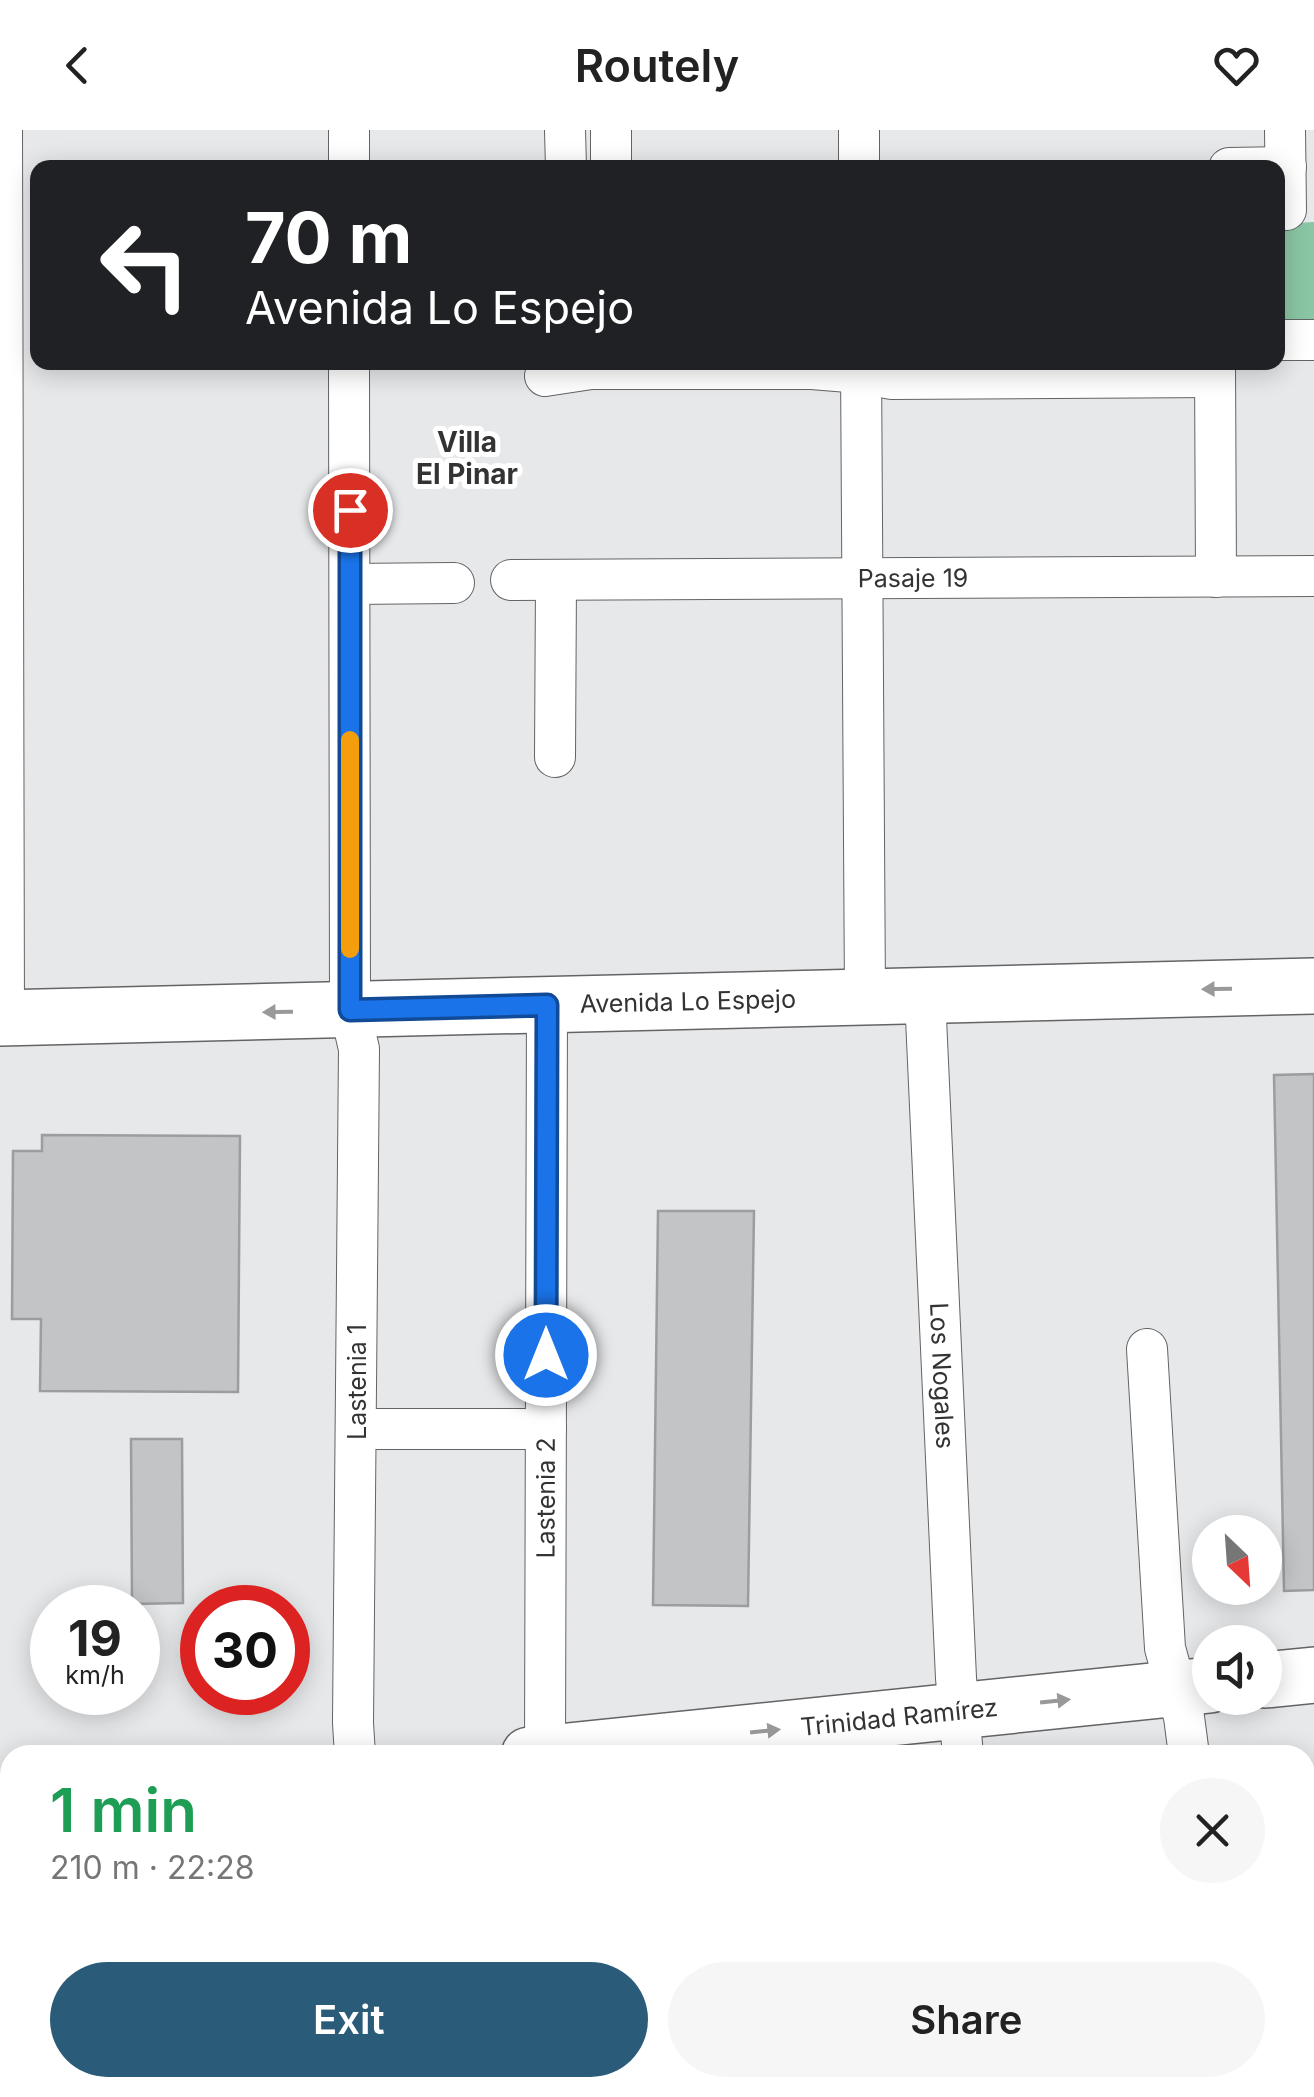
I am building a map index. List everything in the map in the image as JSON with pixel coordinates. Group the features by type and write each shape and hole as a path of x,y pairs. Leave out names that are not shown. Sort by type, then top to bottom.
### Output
{"main road":[{"name":"Avenida Lo Espejo","path":"2,1018 1314,986"},
{"path":"1282,1678 1314,1675"},
{"name":"Trinidad Ramírez","path":"725,1745 961,1733 1192,1687"}],"street":[{"path":"2,130 2,1018"},
{"path":"349,130 349,160"},
{"path":"566,130 566,160"},
{"path":"611,130 611,160"},
{"path":"859,130 859,160"},
{"path":"1252,160 1286,148 1292,210"},
{"path":"1285,340 1314,340"},
{"name":"Lastenia 1","path":"350,370 350,1010 359,1048 354,1745"},
{"path":"860,370 866,997"},
{"path":"866,370 891,378 1215,370 1216,577"},
{"name":"Pasaje 19","path":"511,580 1314,576"},
{"path":"555,756 556,580"},
{"path":"350,584 454,583"},
{"name":"Los Nogales","path":"926,996 961,1733"},
{"name":"Lastenia 2","path":"537,1745 546,1429 547,1005"},
{"path":"1147,1349 1166,1648 1192,1686"},
{"path":"357,1429 546,1429"},
{"path":"1187,1745 1184,1717 1192,1690"}],"green space":[{"path":"1314,222 1314,331 1285,331 1285,224"}],"building":[{"path":"1314,1074 1314,1590 1284,1591 1274,1075"},
{"path":"42,1135 240,1136 238,1392 40,1391 41,1319 12,1319 13,1151 42,1151"},
{"path":"658,1211 754,1211 748,1606 653,1605"},
{"path":"131,1439 182,1439 180,1603 160,1603 160,1585 132,1585"}],"slow traffic":[{"path":"350,740 350,949"}],"district":[{"name":"Villa El Pinar","path":"467,458"}],"route":[{"path":"350,510 350,1010 547,1005 546,1355"}]}
